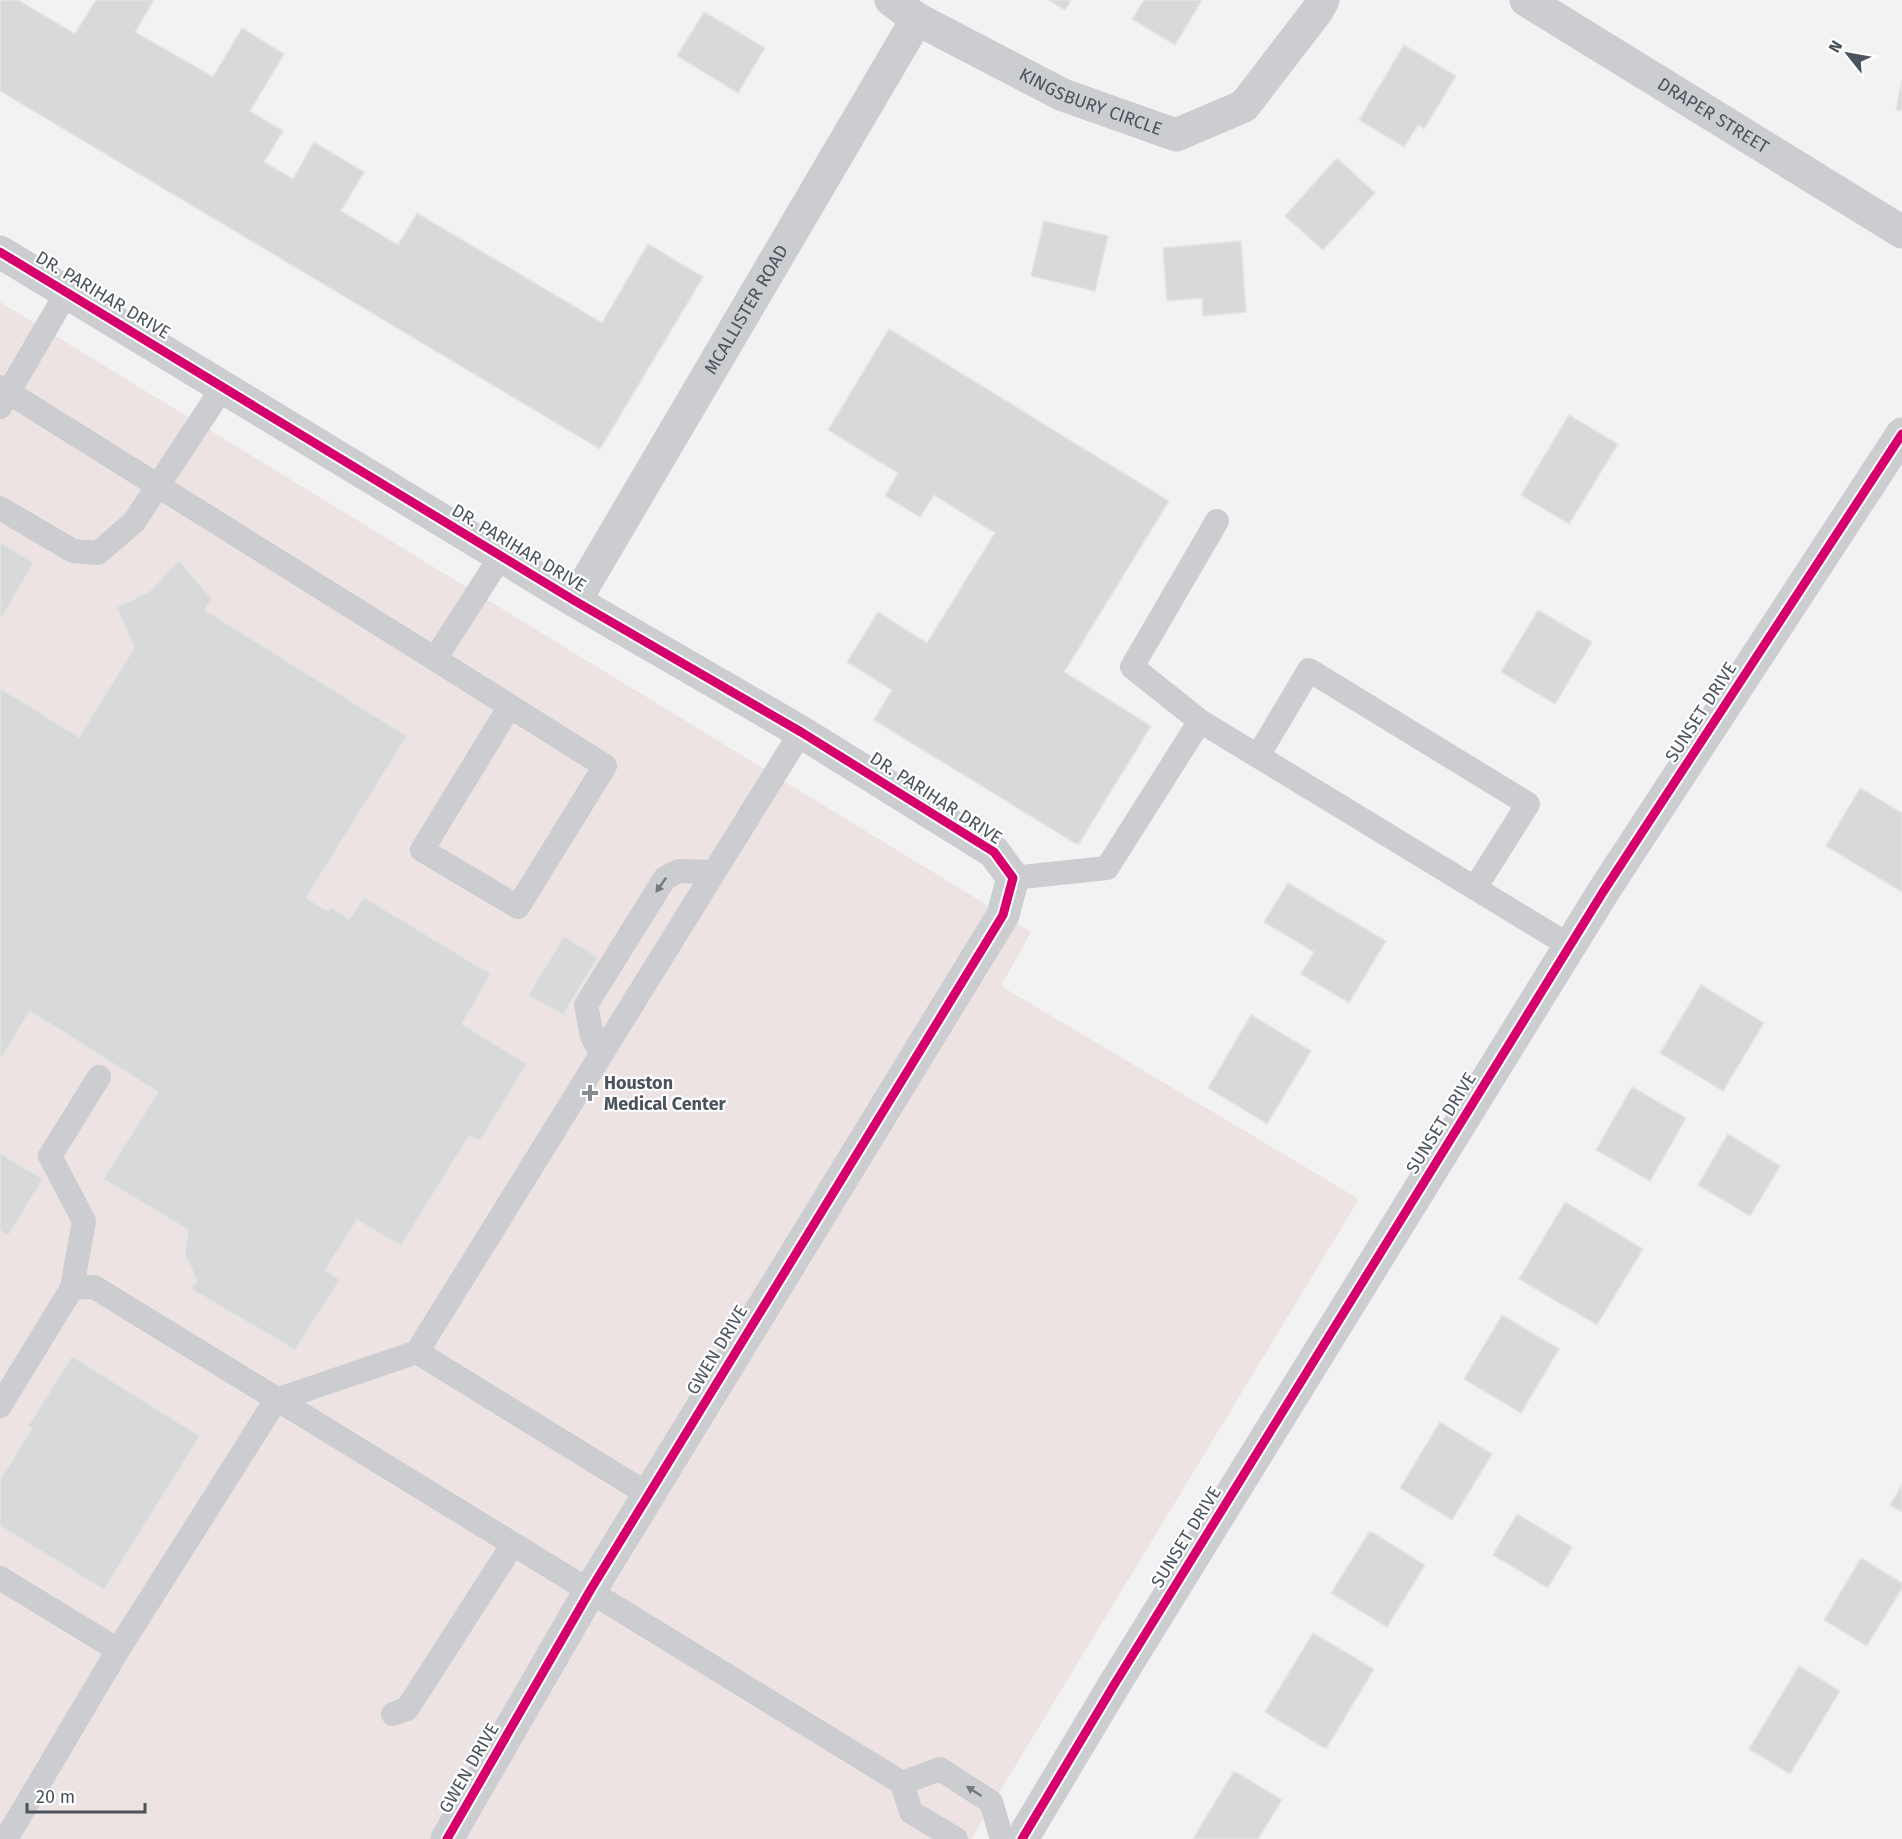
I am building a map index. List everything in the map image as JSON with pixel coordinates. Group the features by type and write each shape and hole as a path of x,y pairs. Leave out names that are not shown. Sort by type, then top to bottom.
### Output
{"street":[{"name":"KINGSBURY CIRCLE","path":"891,0 917,19 1063,94 1176,135 1244,106 1317,12 1323,0"},
{"name":"DRAPER STREET","path":"1526,0 1902,232"},
{"name":"MCALLISTER ROAD","path":"575,602 917,19"},
{"name":"DR. PARIHAR DRIVE","path":"0,252 575,602 801,732 994,852 1013,878"},
{"name":"SUNSET DRIVE","path":"1022,1839 1120,1675 1570,946 1902,434"},
{"name":"GWEN DRIVE","path":"447,1839 591,1589 1003,915 1013,878"}],"lane":[{"path":"66,292 3,395 158,486 435,659 510,706 605,766 518,907 422,850 510,706"},
{"path":"0,508 73,551 98,553 134,522 223,387"},
{"path":"1217,521 1132,667 1200,721 1570,946"},
{"path":"435,659 501,556"},
{"path":"1258,756 1309,670 1528,804 1475,888"},
{"path":"1013,878 1107,868 1200,721"},
{"path":"6,1839 118,1650 276,1400 417,1352 801,732"},
{"path":"602,1054 592,1036 586,1005 665,878 679,871 714,872"},
{"path":"0,1406 72,1288 84,1221 50,1156 99,1077"},
{"path":"72,1288 94,1287 276,1400 591,1589 902,1783 911,1812 956,1839"},
{"path":"417,1352 649,1495"},
{"path":"393,1714 407,1709 513,1544"},
{"path":"0,1578 118,1650"},
{"path":"902,1783 940,1769 991,1802 1002,1839"}],"shaded area":[{"name":"Houston Medical Center","path":"0,302 1031,932 1001,986 1359,1199 971,1839 0,1839"}],"building":[{"path":"0,0 18,0 75,34 96,0 154,0 135,32 213,77 242,28 284,54 250,111 283,131 264,162 293,179 314,142 364,172 341,211 398,245 417,213 602,323 648,244 703,277 600,449 0,91"},
{"path":"1049,0 1071,0 1065,10"},
{"path":"1144,0 1202,0 1175,45 1132,19"},
{"path":"704,12 765,48 738,93 677,56"},
{"path":"1404,45 1456,76 1424,129 1418,125 1404,147 1359,120"},
{"path":"1902,80 1902,111 1896,110"},
{"path":"1337,158 1375,193 1323,250 1285,216"},
{"path":"1044,221 1108,236 1095,291 1031,276"},
{"path":"1241,241 1246,312 1203,316 1202,298 1167,301 1163,248"},
{"path":"889,329 1169,501 1064,672 1151,726 1078,845 874,720 892,690 847,662 878,612 927,643 995,533 934,495 920,517 885,496 898,473 828,430"},
{"path":"1569,415 1618,444 1569,524 1521,495"},
{"path":"0,542 34,563 0,620"},
{"path":"179,560 212,599 205,610 407,736 306,898 328,911 332,907 349,919 364,897 491,974 462,1024 527,1064 480,1141 469,1136 401,1246 357,1220 325,1270 340,1280 295,1350 191,1289 197,1281 185,1254 188,1230 103,1179 158,1092 30,1011 0,1060 0,688 79,737 134,648 117,607 149,592"},
{"path":"1538,610 1592,642 1555,704 1501,672"},
{"path":"1860,788 1902,813 1902,892 1826,846"},
{"path":"1288,883 1386,941 1349,1003 1301,974 1314,952 1264,922"},
{"path":"564,936 598,957 563,1015 528,995"},
{"path":"1701,985 1764,1023 1723,1091 1660,1053"},
{"path":"1251,1015 1311,1051 1267,1124 1208,1088"},
{"path":"1632,1087 1686,1118 1650,1181 1596,1150"},
{"path":"1728,1134 1780,1166 1750,1216 1698,1185"},
{"path":"0,1153 43,1179 8,1236 0,1230"},
{"path":"1565,1202 1643,1249 1597,1325 1519,1279"},
{"path":"1502,1315 1559,1349 1521,1413 1464,1379"},
{"path":"72,1356 200,1436 104,1590 0,1526 0,1480 32,1428 28,1426"},
{"path":"1440,1422 1492,1454 1452,1520 1400,1488"},
{"path":"1902,1485 1902,1512 1890,1505"},
{"path":"1517,1514 1572,1547 1548,1588 1493,1555"},
{"path":"1370,1531 1425,1565 1387,1627 1331,1593"},
{"path":"1861,1558 1902,1583 1902,1588 1867,1646 1824,1620"},
{"path":"1313,1633 1374,1669 1326,1749 1265,1712"},
{"path":"1799,1666 1840,1691 1790,1774 1749,1749"},
{"path":"1234,1771 1282,1800 1258,1839 1193,1839"}],"cycle path":[{"path":"0,252 575,601 801,732 994,852 1013,878 1003,915 591,1589 447,1839"},
{"path":"1022,1839 1114,1685 1603,892 1902,434"}],"place":[{"name":"Houston Medical Center","path":"590,1093"}]}
